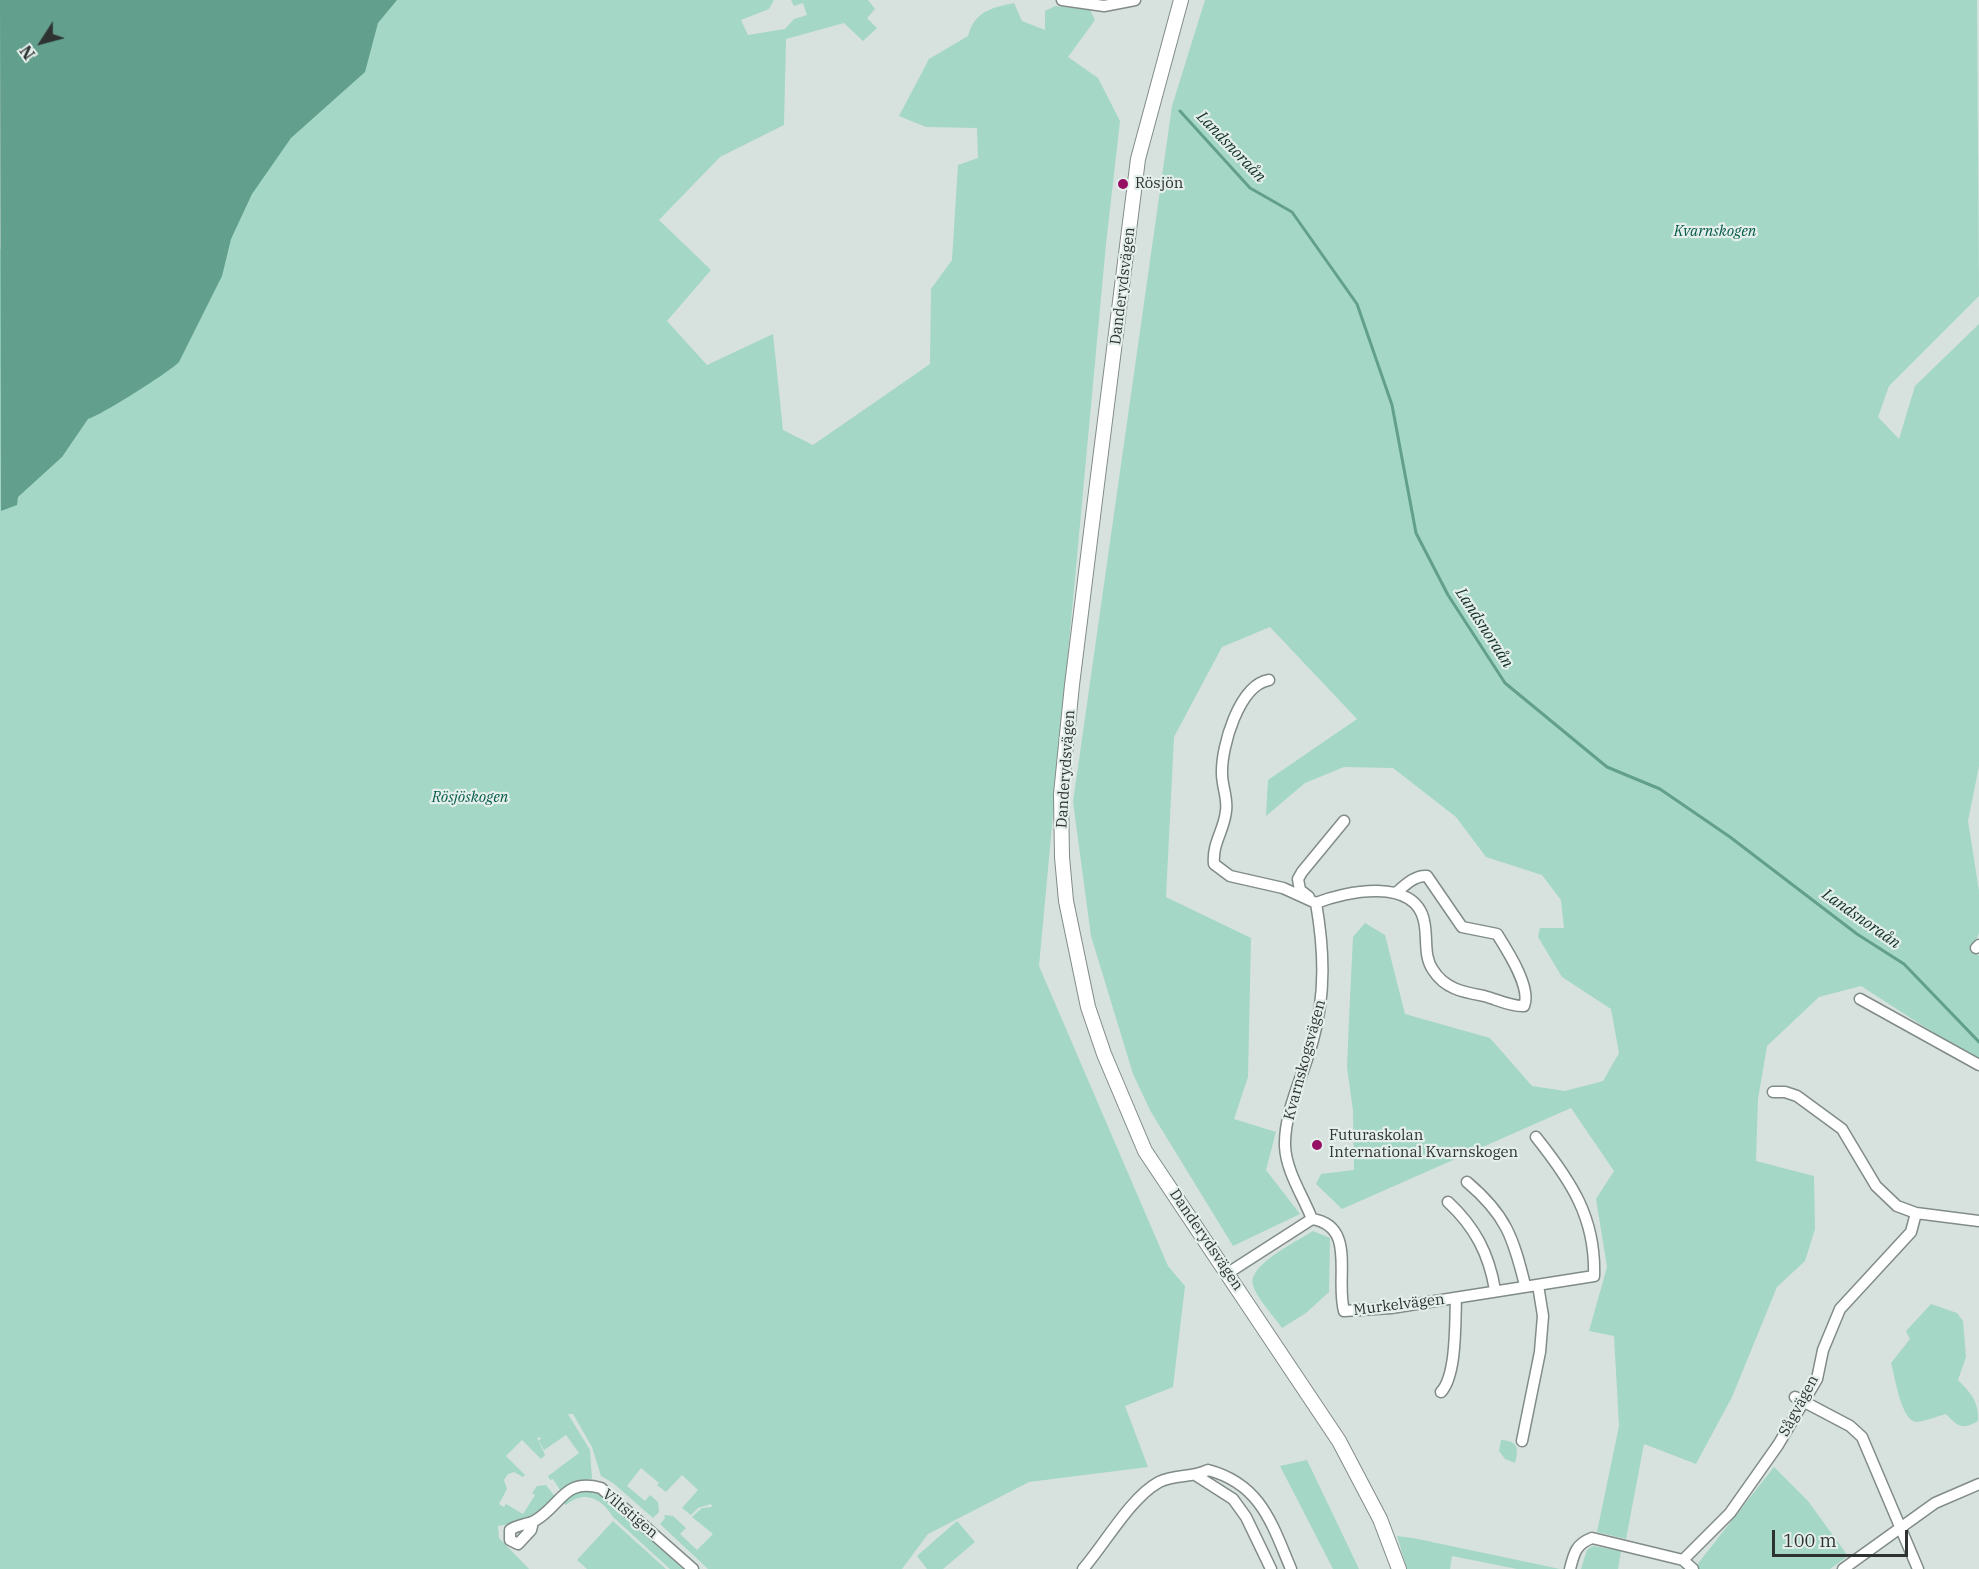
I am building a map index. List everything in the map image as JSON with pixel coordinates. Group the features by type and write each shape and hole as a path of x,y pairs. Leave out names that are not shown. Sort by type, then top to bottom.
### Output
{"main road":[{"name":"Danderydsvägen","path":"1181,0 1138,159 1071,685 1061,794 1062,857 1072,935 1088,1007 1118,1090 1145,1151 1339,1441 1380,1519 1400,1569"}],"street":[{"path":"1062,0 1104,6 1135,0"},
{"path":"1269,680 1261,681 1247,695 1232,723 1226,743 1222,776 1227,809 1213,850 1214,864 1230,876 1283,888 1316,903 1340,893 1396,892 1412,898 1420,909 1426,931 1427,959 1440,980 1467,993 1524,1006 1526,988 1497,934 1462,927 1427,876 1410,881 1396,892"},
{"path":"1316,903 1300,890 1298,879 1308,861 1319,852 1344,821"},
{"name":"Kvarnskogsvägen","path":"1312,1219 1288,1163 1285,1147 1287,1124 1314,1038 1324,991 1321,934 1316,903"},
{"path":"1860,999 1979,1065"},
{"path":"1773,1092 1785,1092 1797,1096 1842,1129 1883,1194 1897,1206 1916,1214 1979,1221"},
{"name":"Murkelvägen","path":"1312,1219 1324,1221 1335,1228 1342,1248 1341,1298 1344,1311 1391,1308 1525,1285 1594,1276 1595,1250 1579,1200 1564,1173 1536,1137"},
{"path":"1467,1182 1496,1210 1514,1239 1525,1285"},
{"path":"1448,1202 1464,1217 1480,1240 1488,1255 1495,1290"},
{"name":"Sågvägen","path":"1683,1560 1730,1513 1800,1399 1817,1379 1823,1350 1840,1309 1911,1232 1916,1214"},
{"path":"1228,1274 1312,1219"},
{"path":"1522,1441 1540,1352 1543,1316 1538,1285"},
{"name":"Murkelvägen","path":"1441,1392 1449,1376 1455,1337 1456,1298"},
{"path":"1800,1399 1850,1426 1862,1437 1918,1569"},
{"path":"1083,1569 1146,1492 1160,1482 1197,1476 1208,1470 1222,1474 1251,1490 1262,1507 1291,1569"},
{"path":"1197,1476 1233,1499 1246,1517 1271,1569"},
{"path":"1843,1569 1935,1503 1979,1484"},
{"name":"Viltstigen","path":"533,1522 568,1490 579,1486 595,1487 610,1494 693,1569"},
{"path":"1570,1569 1576,1549 1582,1542 1592,1539 1683,1560 1693,1569"}],"green space":[{"name":"Rösjöskogen","path":"212,0 774,0 769,9 741,20 748,35 785,29 794,19 807,15 803,3 794,6 791,0 868,0 875,9 867,18 877,28 863,41 844,23 786,39 784,125 720,157 659,220 711,270 667,321 707,365 773,334 783,430 813,445 930,364 931,289 952,260 958,165 978,158 977,128 926,127 899,116 929,59 968,36 980,16 998,7 1014,3 1022,21 1045,30 1045,11 1055,6 1090,10 1095,20 1068,57 1098,78 1120,121 1106,244 1039,966 1168,1266 1185,1286 1173,1387 1125,1406 1148,1467 1029,1482 928,1534 902,1569 708,1569 660,1524 665,1518 664,1515 673,1516 686,1528 680,1534 697,1550 713,1534 692,1517 702,1508 712,1507 711,1504 698,1508 691,1515 682,1508 698,1490 682,1475 666,1492 641,1468 627,1486 645,1501 650,1495 658,1502 659,1512 653,1518 613,1483 601,1476 592,1447 573,1414 568,1414 590,1450 592,1479 573,1482 560,1490 553,1479 550,1480 548,1476 579,1453 566,1435 544,1450 539,1441 541,1438 537,1437 545,1455 541,1459 522,1440 506,1456 525,1475 523,1477 514,1472 508,1474 504,1480 507,1489 499,1504 504,1507 506,1504 523,1514 535,1495 532,1493 537,1486 546,1485 556,1498 531,1520 498,1526 499,1538 529,1569 0,1569 0,250"},
{"name":"Kvarnskogen","path":"1205,0 1977,0 1979,296 1889,386 1878,417 1899,439 1915,386 1979,324 1979,766 1968,821 1979,891 1979,933 1972,950 1979,956 1979,1062 1861,986 1819,997 1767,1046 1758,1099 1756,1161 1814,1176 1815,1229 1805,1261 1777,1287 1732,1397 1696,1464 1644,1444 1626,1539 1597,1532 1619,1426 1614,1336 1589,1331 1607,1267 1596,1199 1614,1171 1571,1108 1342,1209 1316,1184 1321,1174 1354,1170 1353,1111 1347,1067 1349,1019 1353,937 1365,923 1385,935 1405,1014 1490,1038 1532,1086 1565,1091 1603,1081 1619,1053 1611,1009 1562,977 1538,937 1540,928 1564,928 1561,900 1542,875 1486,857 1456,817 1393,768 1344,767 1305,783 1266,816 1268,780 1357,719 1270,627 1222,647 1174,737 1166,897 1251,938 1248,1077 1234,1119 1276,1132 1266,1170 1300,1214 1233,1246 1151,1112 1133,1074 1091,936 1073,802 1172,106"},
{"path":"1313,1231 1330,1238 1329,1292 1306,1313 1282,1328 1258,1295 1253,1285 1253,1277 1275,1254"},
{"path":"1931,1304 1957,1313 1963,1321 1966,1357 1958,1380 1973,1398 1978,1414 1978,1421 1968,1426 1957,1424 1946,1414 1917,1422 1911,1420 1903,1407 1891,1363 1910,1339 1906,1331"},
{"path":"1501,1440 1511,1442 1516,1446 1515,1463 1505,1459 1499,1451"},
{"path":"1307,1460 1359,1569 1333,1569 1280,1466"},
{"path":"1774,1467 1808,1501 1848,1556 1830,1569 1699,1569 1696,1566"},
{"path":"581,1490 599,1492 633,1520 634,1525 680,1566 687,1569 670,1569 613,1517 604,1505 593,1498 580,1498 566,1505 562,1502"},
{"path":"613,1521 666,1569 587,1569 577,1560"},
{"path":"957,1521 975,1542 943,1569 927,1569 917,1556"},
{"path":"1397,1536 1560,1569 1517,1569 1452,1556 1450,1569 1407,1569"},
{"path":"1593,1546 1621,1551 1618,1569 1581,1569 1587,1550"}],"shaded area":[{"path":"0,0 397,0 378,23 365,72 291,138 252,194 231,239 222,276 179,362 135,393 88,419 62,457 18,497 17,505 1,511"}],"waterway":[{"name":"Landsnoraån","path":"1180,111 1250,188 1292,212 1357,304 1392,405 1416,533 1448,595 1505,683 1607,767 1660,789 1730,837 1857,934 1904,964 1979,1042"}],"place":[{"name":"Rösjön","path":"1123,184"},
{"name":"Futuraskolan International Kvarnskogen","path":"1317,1145"}]}
